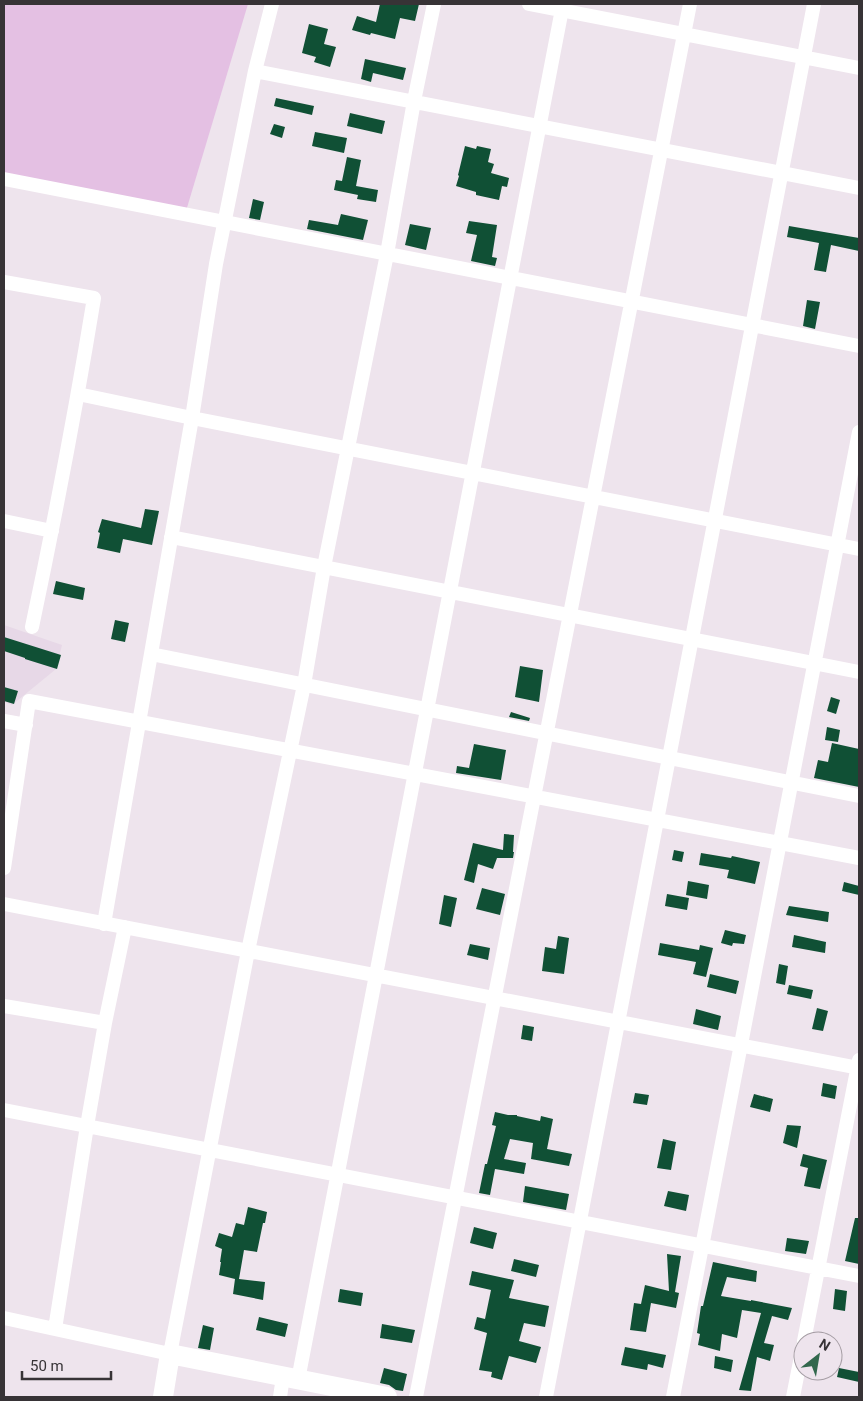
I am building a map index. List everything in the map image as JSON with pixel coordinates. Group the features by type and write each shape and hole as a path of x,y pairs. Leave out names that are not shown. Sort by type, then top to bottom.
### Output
{"street":[{"path":"104,924 192,418 216,264 256,71 272,4"},
{"path":"163,1397 248,951 304,685 324,567 387,254 414,101 434,4"},
{"path":"530,4 563,7 684,34 859,68"},
{"path":"416,1397 690,4"},
{"path":"546,1397 814,4"},
{"path":"280,1397 290,1378 337,1175 563,7"},
{"path":"256,71 859,188"},
{"path":"4,179 859,346"},
{"path":"4,282 94,298 78,394 32,627"},
{"path":"78,394 859,549"},
{"path":"673,1397 859,432"},
{"path":"4,521 52,531"},
{"path":"171,537 859,672"},
{"path":"151,654 859,796"},
{"path":"4,868 12,725 29,701 859,858"},
{"path":"4,904 741,1046 859,1066 806,1331"},
{"path":"55,1329 87,1126 125,927"},
{"path":"4,1006 105,1024"},
{"path":"4,1110 859,1276"},
{"path":"4,1318 170,1354 387,1397"},
{"path":"793,1397 796,1381"}],"shaded area":[{"path":"4,4 248,4 186,211 4,175"},
{"path":"4,625 62,645 56,669 12,705 4,702"}],"building":[{"path":"380,4 419,4 415,21 400,18 395,39 352,30 357,16 376,22"},
{"path":"309,24 328,29 324,44 336,47 330,67 314,62 316,57 302,53"},
{"path":"365,59 406,68 403,80 373,73 371,82 361,79"},
{"path":"276,98 314,106 312,115 274,106"},
{"path":"350,113 385,121 382,134 347,126"},
{"path":"274,124 285,127 282,138 270,134"},
{"path":"315,132 347,138 344,153 312,146"},
{"path":"465,146 476,149 477,146 491,149 488,162 494,164 491,173 509,178 507,187 502,186 499,200 476,195 476,192 456,186"},
{"path":"347,157 361,160 356,186 378,190 376,202 357,199 358,195 334,190 336,180 342,181"},
{"path":"253,199 264,202 260,220 249,218"},
{"path":"341,214 368,220 363,240 307,229 309,220 338,225"},
{"path":"469,221 497,225 492,257 497,258 495,266 471,261 477,235 466,233"},
{"path":"410,224 431,228 426,250 405,245"},
{"path":"789,226 859,238 859,251 831,245 826,272 814,270 819,243 787,237"},
{"path":"807,300 820,302 815,329 803,326"},
{"path":"145,509 159,511 152,545 123,539 120,553 97,548 100,533 98,532 102,519 141,528"},
{"path":"56,581 85,588 83,600 53,594"},
{"path":"115,620 129,623 125,642 111,639"},
{"path":"4,637 61,655 57,669 4,651"},
{"path":"520,666 543,670 539,702 515,697"},
{"path":"4,687 18,691 14,704 4,701"},
{"path":"831,697 840,700 836,714 827,711"},
{"path":"511,712 530,718 529,721 509,717"},
{"path":"827,727 840,730 838,742 825,740"},
{"path":"832,743 859,749 859,787 814,778 818,760 828,762"},
{"path":"474,744 506,750 501,780 456,773 457,766 469,768"},
{"path":"504,834 514,835 513,858 497,858 493,869 478,864 474,883 464,880 473,843 503,850"},
{"path":"674,850 684,852 682,862 672,860"},
{"path":"701,853 731,858 732,856 760,862 755,884 727,878 729,870 699,865"},
{"path":"688,881 709,885 707,899 686,895"},
{"path":"844,882 859,886 859,895 842,891"},
{"path":"482,888 505,894 500,915 476,909"},
{"path":"667,894 689,898 687,910 665,906"},
{"path":"444,895 457,898 451,927 439,924"},
{"path":"789,906 829,912 828,922 786,915"},
{"path":"725,930 746,935 744,944 733,943 732,946 721,943"},
{"path":"794,935 826,942 825,953 792,947"},
{"path":"558,936 569,938 564,974 542,971 545,947 556,949"},
{"path":"660,943 699,950 700,945 713,948 706,977 693,974 696,962 658,955"},
{"path":"470,944 490,948 488,960 467,955"},
{"path":"779,964 788,966 785,985 776,983"},
{"path":"710,974 739,981 736,994 707,987"},
{"path":"789,985 813,990 811,999 787,994"},
{"path":"817,1008 828,1011 823,1031 812,1029"},
{"path":"696,1009 721,1016 718,1030 693,1024"},
{"path":"523,1025 534,1027 532,1041 521,1039"},
{"path":"823,1083 837,1086 835,1099 821,1096"},
{"path":"635,1093 649,1095 647,1105 633,1103"},
{"path":"754,1094 773,1099 770,1112 750,1107"},
{"path":"495,1112 540,1121 541,1116 553,1119 547,1149 572,1154 569,1166 531,1159 533,1143 510,1139 504,1159 526,1163 524,1174 495,1169 490,1195 479,1193 496,1126 492,1125"},
{"path":"787,1125 801,1126 797,1148 783,1143"},
{"path":"663,1139 676,1142 671,1170 657,1168"},
{"path":"803,1154 827,1160 820,1189 804,1186 808,1168 800,1166"},
{"path":"525,1186 569,1194 566,1210 523,1202"},
{"path":"668,1191 689,1195 686,1211 664,1206"},
{"path":"248,1207 267,1212 257,1252 244,1250 239,1279 265,1282 263,1300 233,1294 235,1279 219,1275 222,1249 215,1246 219,1233 232,1237 236,1223 244,1225"},
{"path":"855,1218 859,1218 859,1264 845,1261"},
{"path":"474,1227 497,1233 493,1249 470,1243"},
{"path":"787,1238 809,1241 806,1254 785,1251"},
{"path":"667,1254 681,1256 675,1292 679,1293 676,1308 651,1303 646,1332 630,1330 634,1303 641,1304 645,1285 669,1291"},
{"path":"514,1259 539,1265 536,1277 511,1271"},
{"path":"713,1262 757,1271 756,1282 727,1277 721,1296 792,1308 788,1320 772,1316 764,1343 774,1345 770,1361 757,1357 751,1391 739,1390 761,1313 742,1310 737,1338 722,1334 720,1351 698,1345 700,1334 697,1333 701,1306 703,1306"},
{"path":"472,1271 514,1280 509,1298 549,1306 545,1327 524,1323 519,1341 541,1347 536,1363 509,1356 502,1380 491,1377 492,1372 479,1370 487,1333 474,1329 477,1317 485,1319 491,1290 469,1285"},
{"path":"340,1289 363,1293 361,1306 338,1302"},
{"path":"835,1289 847,1291 845,1311 833,1309"},
{"path":"259,1317 288,1324 285,1337 256,1330"},
{"path":"382,1324 415,1330 412,1343 380,1338"},
{"path":"203,1325 214,1328 210,1350 198,1348"},
{"path":"625,1347 666,1355 663,1368 648,1364 647,1370 621,1365"},
{"path":"715,1356 733,1360 731,1372 714,1368"},
{"path":"384,1368 407,1374 403,1391 380,1383"},
{"path":"843,1369 859,1372 859,1382 843,1378"}]}
